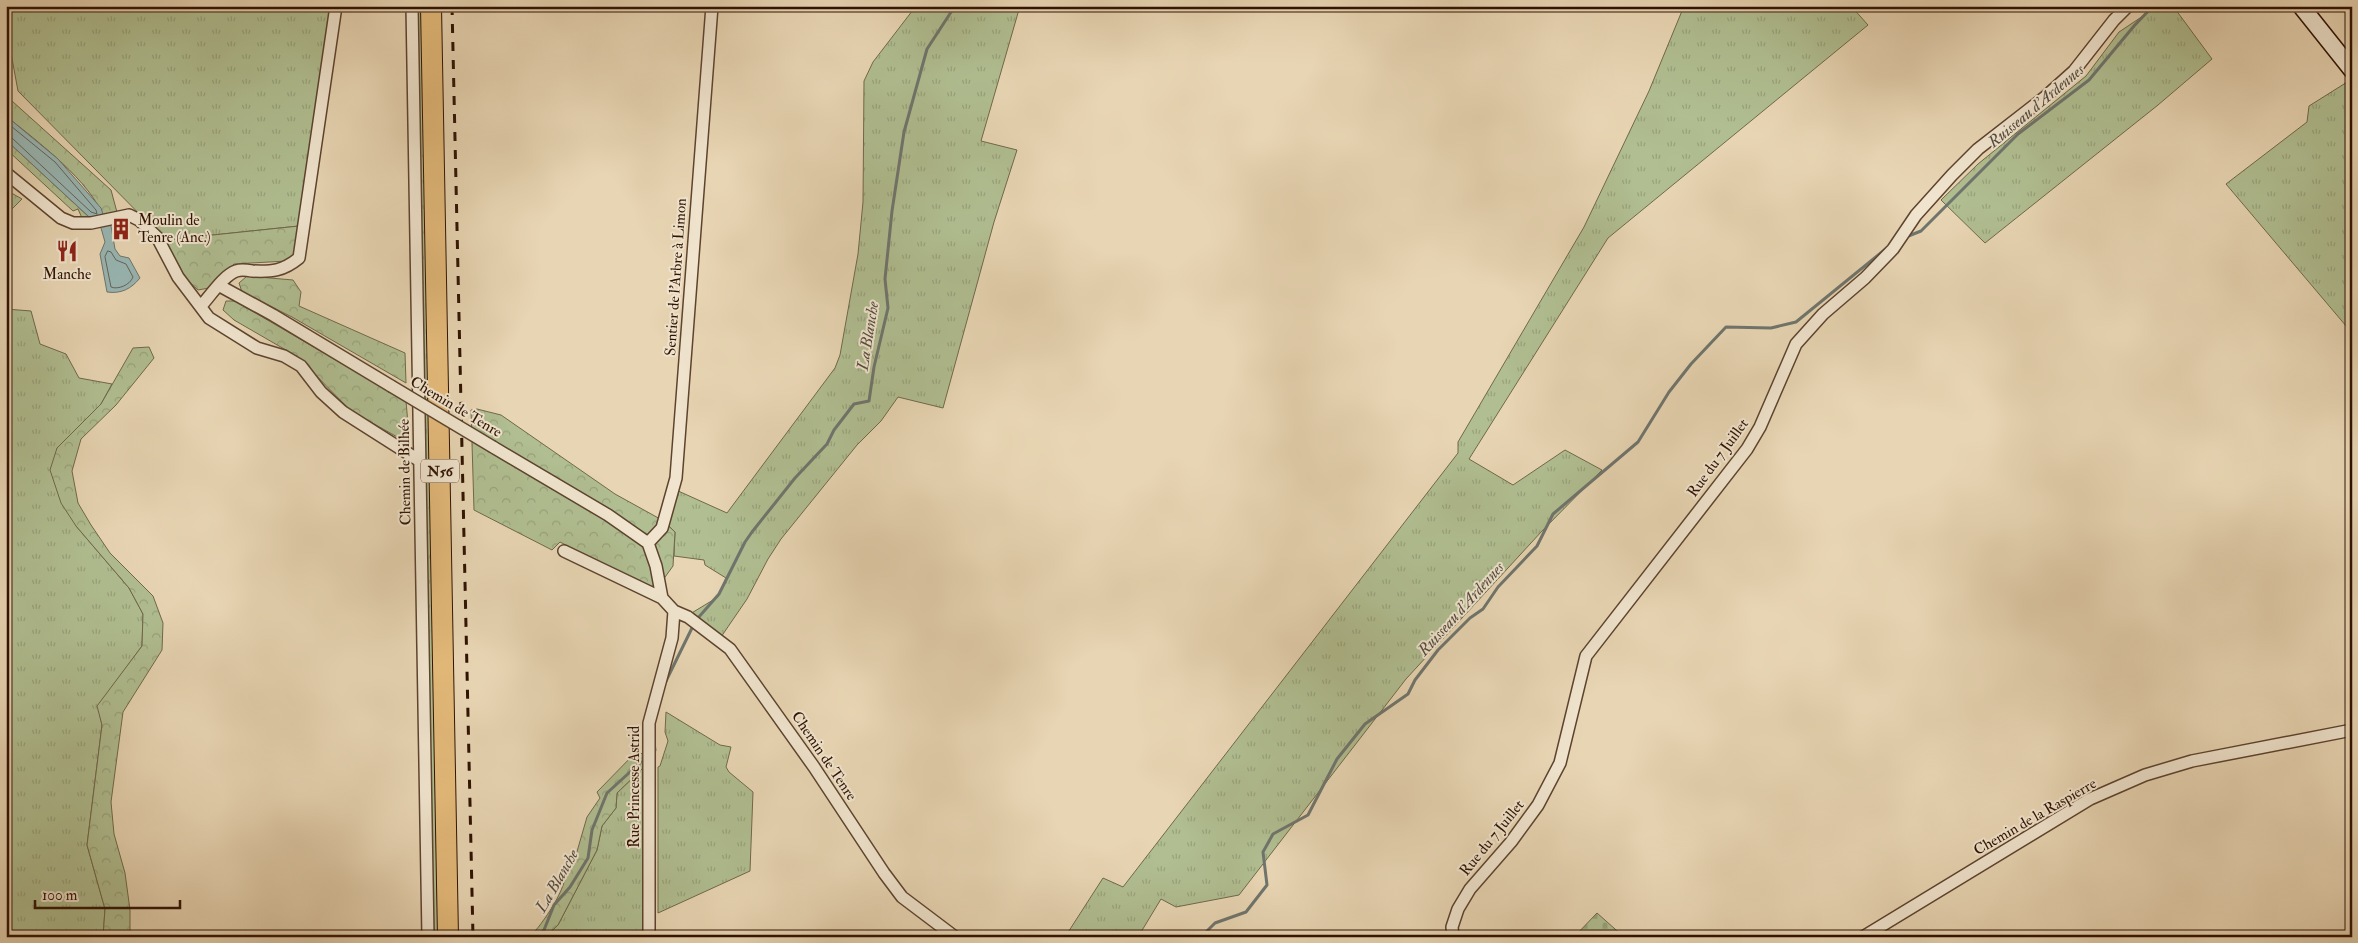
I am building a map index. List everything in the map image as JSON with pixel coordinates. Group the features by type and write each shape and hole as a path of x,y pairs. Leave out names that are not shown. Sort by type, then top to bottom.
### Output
{"highway":[{"name":"N56","path":"431,6 448,937"}],"street":[{"path":"201,306 220,286 226,276 238,270 266,272 287,268 299,258 336,6"},
{"name":"Chemin de Bilhée","path":"412,6 428,937"},
{"name":"Sentier de l'Arbre à Limon","path":"648,543 655,538 662,528 676,478 712,6"},
{"name":"Rue du 7 Juillet","path":"1453,937 1452,927 1458,909 1466,896 1512,842 1538,805 1560,763 1586,656 1747,449 1760,427 1796,344 1823,314 1864,278 1893,249 1916,215 1952,175 1978,149 2045,98 2074,71 2114,20 2128,6"},
{"path":"2301,6 2352,70"},
{"path":"6,173 60,218 77,224 129,215 145,224 157,237 178,277 209,318 257,348 284,356 302,366 321,392 343,412 420,461"},
{"name":"Chemin de Tenre","path":"220,286 257,305 608,515 648,543"},
{"path":"648,543 656,566 662,598"},
{"name":"Chemin de Tenre","path":"564,551 662,598 674,611 688,617 730,649 814,766 899,893 915,908 955,937"},
{"name":"Rue Princesse Astrid","path":"649,937 649,723 672,638 674,611"},
{"name":"Chemin de la Raspierre","path":"1864,937 2090,799 2145,776 2192,761 2352,730"}],"green space":[{"path":"6,6 332,6 299,226 165,240 18,91 6,26"},
{"path":"416,6 423,6 438,937 431,937"},
{"path":"916,6 1020,6 981,141 1017,150 994,222 943,408 898,397 881,421 857,445 781,539 747,599 721,637 690,614 718,597 726,578 705,565 704,560 674,556 675,532 667,524 676,490 727,513 835,368 840,355 858,254 863,202 864,81 873,62"},
{"path":"1684,6 1851,6 1868,25 1608,238 1469,459 1513,485 1565,450 1602,470 1542,531 1406,679 1239,895 1176,907 1161,899 1138,937 1065,937 1103,878 1123,887 1458,453 1458,442 1584,227 1649,91"},
{"path":"2158,6 2173,6 2212,59 2158,105 1985,243 1941,200 1978,164 2086,76 2119,32"},
{"path":"2352,79 2352,333 2226,184 2307,122 2309,106"},
{"path":"6,99 12,101 111,190 118,216 105,220 98,205 76,177 48,150 6,116"},
{"path":"6,140 90,218 82,218 78,209 73,211 6,149"},
{"path":"6,190 22,199 6,215"},
{"path":"299,226 295,253 287,261 234,264 209,288 198,290 186,279 165,240"},
{"path":"247,276 293,280 301,292 299,306 405,353 406,383 292,317 242,292 239,283"},
{"path":"226,301 235,301 406,401 408,424 399,438 351,411 298,357 234,320 223,310"},
{"path":"6,309 31,311 40,344 66,354 79,378 112,384 101,404 57,448 76,526 129,588 143,614 142,646 98,706 102,725 87,845 105,909 103,937 6,937"},
{"path":"149,347 154,358 116,405 81,439 72,471 78,503 91,525 110,553 153,596 163,623 162,650 123,712 111,802 114,834 125,873 130,910 130,937 103,937 105,909 87,845 102,725 97,706 142,646 143,614 129,588 76,526 61,503 50,470 57,448 101,404 133,348"},
{"path":"477,409 501,415 615,494 662,520 675,532 673,566 655,591 560,542 552,550 474,510 471,410"},
{"path":"666,712 720,745 731,747 726,767 729,772 753,792 750,871 658,913 658,767 660,766 668,741 665,732"},
{"path":"638,750 643,755 645,766 617,793 616,808 602,826 597,850 558,925 545,937 530,937 547,915 563,887 566,870 576,855 587,817 600,798 597,792"},
{"path":"645,766 645,937 545,937 558,925 597,850 602,826 616,808 617,793"},
{"path":"1597,913 1624,937 1574,937"}],"water":[{"path":"6,116 58,159 101,208 105,220 111,226 115,249 120,256 129,258 140,278 133,285 125,290 107,292 100,254 105,242 101,228 6,140"}],"waterway":[{"name":"La Blanche","path":"698,618 719,594 752,532 795,478 827,444 834,430 854,404 869,401 874,367 888,308 885,279 892,211 904,132 927,49 955,6"},
{"name":"Ruisseau d'Ardennes","path":"1906,237 1921,231 2018,134 2089,80 2153,6"},
{"name":"Ruisseau d'Ardennes","path":"1201,937 1215,923 1246,912 1267,885 1263,852 1273,834 1308,815 1337,759 1365,724 1408,694 1415,680 1438,650 1470,618 1483,609 1498,587 1537,546 1553,514 1638,442 1669,392 1691,364 1726,327 1771,328 1796,322 1888,247"},
{"path":"666,681 692,628"},
{"name":"La Blanche","path":"654,743 655,750"},
{"name":"La Blanche","path":"537,937 544,930 554,905 570,887 588,858 592,830 607,793 641,762"}],"railway":[{"path":"452,6 473,937"}],"place":[{"name":"Moulin de Tenre (Anc.)","path":"121,229"},
{"name":"Manche","path":"67,251"}]}
